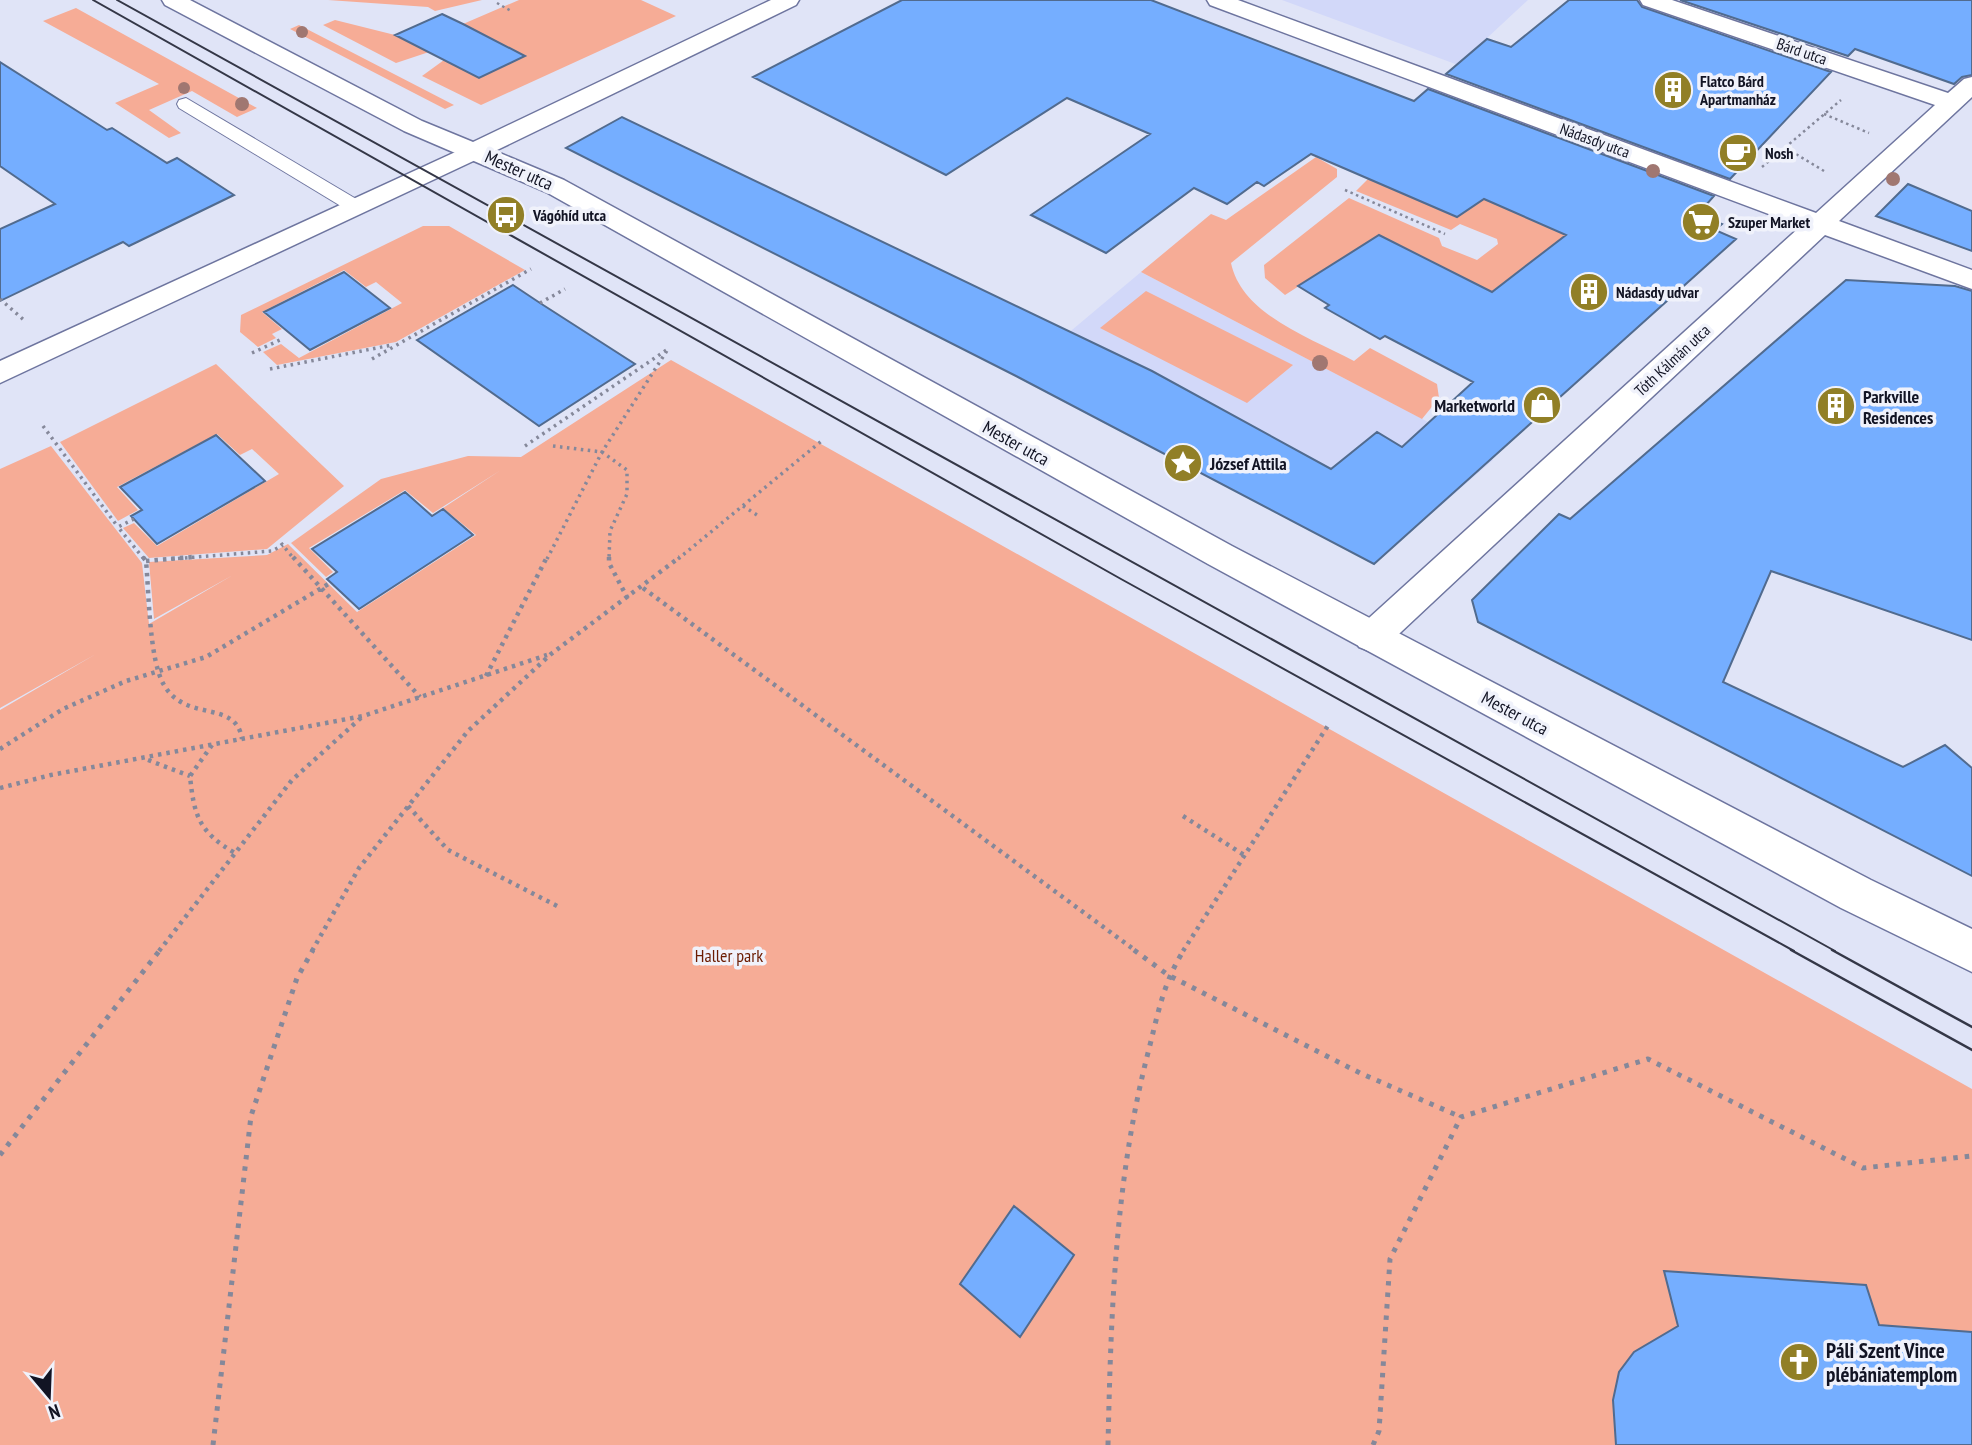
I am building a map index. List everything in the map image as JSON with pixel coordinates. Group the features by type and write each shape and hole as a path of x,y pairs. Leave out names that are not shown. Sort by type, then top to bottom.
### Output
{"street":[{"name":"Mester utca","path":"173,0 412,125 555,186 1372,637 1856,894 1972,951"},
{"path":"0,373 475,151 788,0"},
{"name":"Nádasdy utca","path":"1218,0 1972,280"},
{"name":"Bárd utca","path":"1651,0 1962,93"},
{"name":"Tóth Kálmán utca","path":"1372,637 1962,93"},
{"name":"Mester utca","path":"1856,894 1972,972"}],"lane":[{"path":"186,104 356,207"}],"path":[{"path":"496,3 511,11"},
{"path":"1757,170 1849,93"},
{"path":"1824,114 1870,133"},
{"path":"1786,148 1824,171"},
{"path":"1345,190 1446,234"},
{"path":"372,359 531,269"},
{"path":"540,303 565,289"},
{"path":"0,299 25,321"},
{"path":"252,352 282,339"},
{"path":"270,369 396,344"},
{"path":"486,676 602,452 668,349 525,446"},
{"path":"43,426 146,561 157,671 171,697 206,713 229,715 240,725 242,739"},
{"path":"213,1445 251,1116 298,978 359,868 468,731 551,654 643,588 824,439"},
{"path":"553,446 602,452 627,470 627,494 610,531 609,563 628,598"},
{"path":"743,506 757,515"},
{"path":"118,527 134,519"},
{"path":"146,561 272,551 282,544 320,590 420,697"},
{"path":"0,748 64,709 157,671 206,657 330,583"},
{"path":"643,588 1168,975 1360,1073 1461,1117 1648,1059 1863,1168 1972,1156"},
{"path":"0,788 51,775 363,716 551,654"},
{"path":"0,1155 292,780 363,716"},
{"path":"1108,1445 1111,1309 1122,1188 1140,1082 1168,975 1329,724"},
{"path":"212,745 190,776 193,811 209,839 234,853"},
{"path":"146,759 190,776"},
{"path":"408,806 448,850 561,908"},
{"path":"1183,816 1245,855"},
{"path":"1373,1445 1379,1430 1390,1259 1461,1117"}],"shaded area":[{"path":"1282,0 1528,0 1458,65"},
{"path":"1141,272 1430,423 1493,460 1374,564 1016,377"}],"green space":[{"path":"328,0 482,0 435,11 428,7"},
{"path":"519,0 641,0 676,16 481,105 422,76 444,60 479,78 523,57 463,24"},
{"path":"76,8 257,108 237,117 192,91 149,110 181,133 169,138 115,103 159,84 43,21"},
{"path":"335,20 395,35 429,52 396,63 323,25"},
{"path":"299,25 454,105 445,109 290,29"},
{"path":"1316,157 1337,169 1337,177 1231,263 1238,281 1263,311 1299,334 1354,361 1370,348 1437,384 1439,398 1422,419 1141,272 1211,214 1226,220"},
{"path":"1381,166 1387,187 1457,217 1472,207 1472,193 1594,243 1538,267 1529,263 1495,289 1471,319 1468,280 1409,250 1385,265 1355,250 1285,295 1265,278 1264,265 1349,198 1439,238 1442,246 1477,260 1498,244 1497,239 1460,224 1451,230 1356,191"},
{"path":"423,226 449,226 525,270 396,342 277,365 263,352 281,344 299,358 402,303 376,282 366,287 344,270 262,312 282,329 272,334 276,338 258,347 240,332 241,315"},
{"path":"1146,291 1293,365 1247,403 1100,328"},
{"name":"Haller park","path":"671,360 1972,1089 1972,1445 0,1445 0,710 96,654 0,708 0,469 51,446 142,563 149,624 233,575 154,619 149,562 267,555 288,544 357,612 476,535 443,508 501,470 433,513 405,490 309,548 333,572 326,577 291,543 381,479 468,456 521,457"},
{"path":"216,364 344,486 267,549 149,558 123,528 134,523 157,546 279,474 252,449 240,455 217,434 117,487 138,510 118,521 60,442"}],"building":[{"path":"902,0 1151,0 1414,101 1428,89 1714,196 1698,214 1722,224 1715,230 1736,239 1374,564 1016,376 566,148 622,117 1152,371 1331,469 1377,432 1402,447 1473,382 1385,336 1380,339 1325,308 1329,305 1298,286 1379,235 1492,292 1566,235 1484,199 1457,217 1311,154 1264,186 1257,182 1227,204 1194,188 1106,253 1031,215 1150,134 1067,98 946,175 753,77"},
{"name":"Flatco Bárd Apartmanház","path":"1569,0 1637,0 1642,7 1831,72 1730,179 1446,74 1487,39 1511,47"},
{"path":"1680,0 1972,0 1972,75 1962,77 1954,84 1855,49 1848,56"},
{"path":"442,14 525,56 479,78 395,35"},
{"path":"0,62 107,130 112,128 167,163 177,158 234,195 129,246 123,242 0,301 0,229 55,204 0,166"},
{"path":"1908,184 1972,211 1972,251 1876,216"},
{"path":"344,272 390,308 310,350 264,312"},
{"path":"1846,280 1955,286 1972,291 1972,640 1771,571 1723,682 1903,767 1945,745 1972,768 1972,876 1478,622 1472,600 1559,514 1570,519"},
{"path":"513,285 635,364 539,426 417,340"},
{"path":"216,435 265,481 157,544 131,516 142,510 120,487"},
{"path":"405,492 432,516 443,509 473,535 359,609 327,579 337,572 312,549"},
{"path":"1014,1206 1074,1255 1020,1337 960,1284"},
{"name":"Páli Szent Vince plébániatemplom","path":"1664,1271 1866,1285 1879,1325 1972,1332 1972,1445 1616,1445 1613,1400 1619,1372 1634,1352 1678,1326"}],"tram line":[{"path":"93,0 1121,579 1794,951"},
{"path":"117,0 1835,951"},
{"path":"1791,950 1972,1050"},
{"path":"1832,950 1972,1027"}],"place":[{"name":"Flatco Bárd Apartmanház","path":"1673,90"},
{"name":"Nosh","path":"1738,153"},
{"name":"Vágóhíd utca","path":"506,215"},
{"name":"Szuper Market","path":"1701,222"},
{"name":"Nádasdy udvar","path":"1589,292"},
{"name":"Marketworld","path":"1542,405"},
{"name":"Parkville Residences","path":"1836,406"},
{"name":"József Attila","path":"1183,463"},
{"name":"Páli Szent Vince plébániatemplom","path":"1799,1362"}]}
